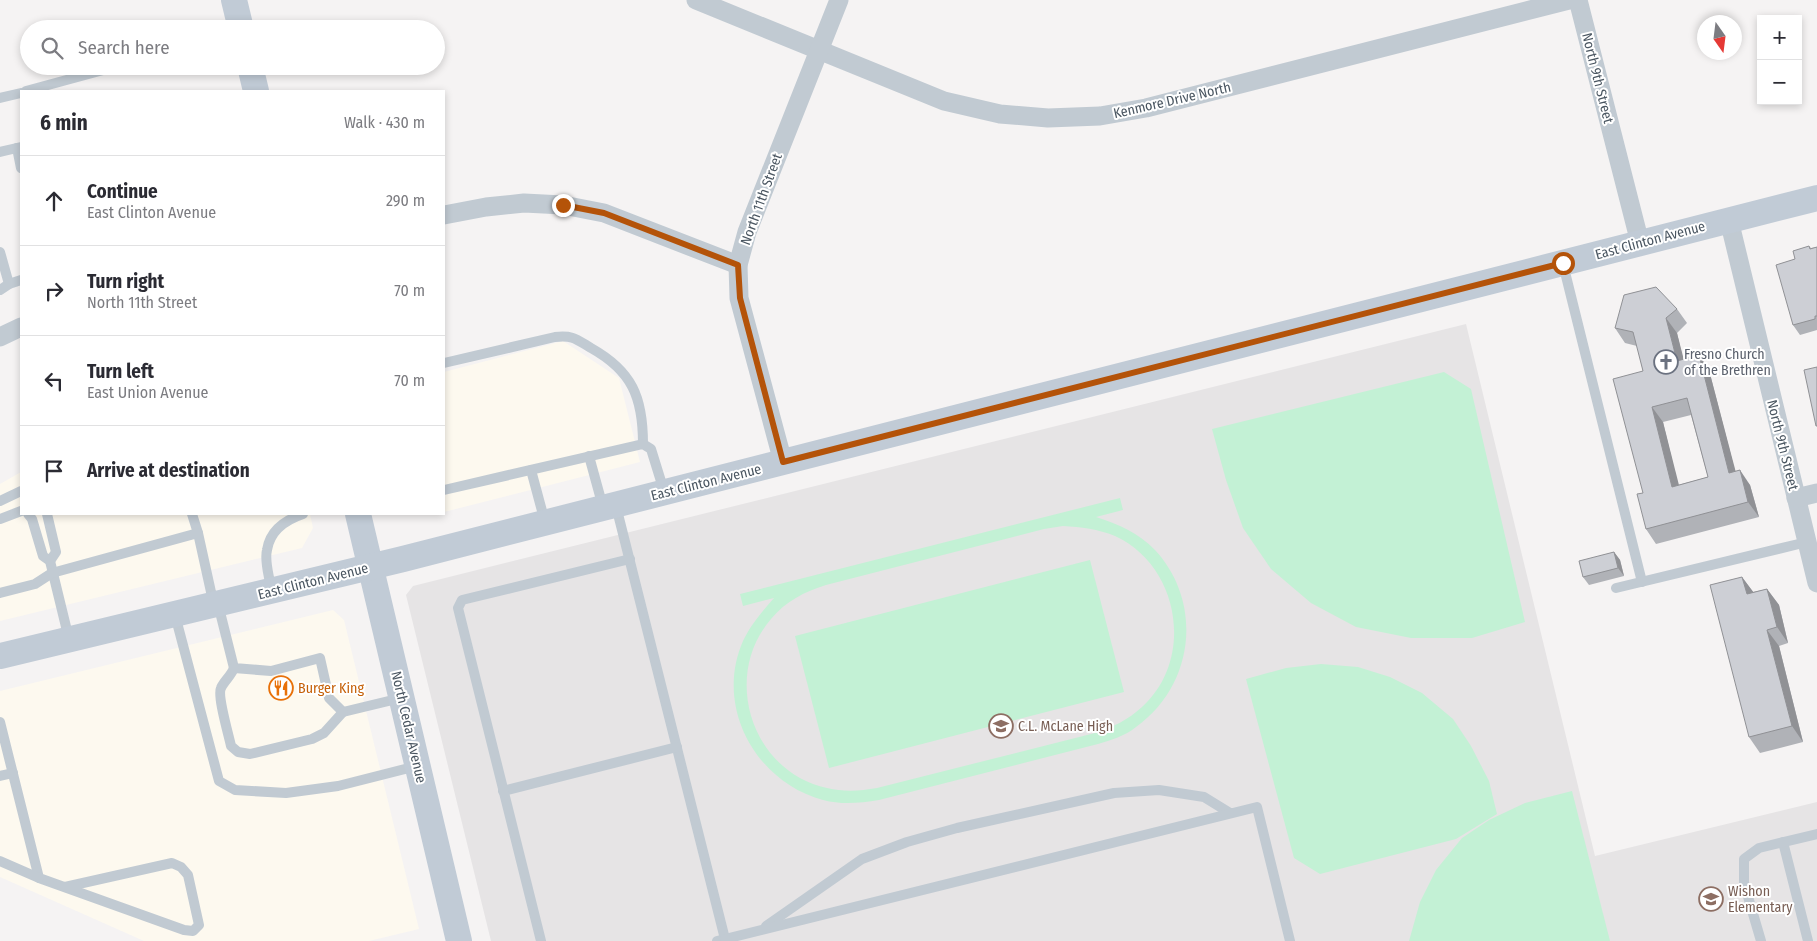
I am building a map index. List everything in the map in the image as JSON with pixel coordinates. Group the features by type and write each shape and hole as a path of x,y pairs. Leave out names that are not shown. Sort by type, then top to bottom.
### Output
{"main road":[{"path":"234,0 239,20"},
{"path":"252,75 256,90"},
{"name":"East Clinton Avenue","path":"0,656 371,567 1817,198"},
{"name":"North Cedar Avenue","path":"358,515 459,941"}],"street":[{"name":"Kenmore Drive North","path":"696,0 944,101 991,112 1048,118 1100,116 1146,108 1569,0"},
{"name":"North 11th Street","path":"783,462 740,298 738,265 747,232 838,0"},
{"name":"North 9th Street","path":"1578,0 1640,243"},
{"path":"445,216 486,207 524,204 563,205 604,213 738,265"},
{"name":"North 9th Street","path":"1729,220 1817,582"},
{"path":"0,337 20,327"},
{"path":"1796,498 1817,493"}],"lane":[{"path":"30,90 85,75"},
{"path":"0,98 20,92"},
{"path":"0,152 19,147"},
{"path":"0,252 4,287 20,280"},
{"path":"1563,263 1642,582"},
{"path":"445,363 556,337 570,336 603,355 621,369 632,383 643,422 643,444"},
{"path":"445,490 643,444 651,449 664,492"},
{"path":"590,456 630,559 723,940 1257,807 1290,941"},
{"path":"531,470 545,523"},
{"path":"0,501 20,491"},
{"path":"0,519 20,511"},
{"path":"29,515 32,519 42,556 50,561"},
{"path":"47,515 56,552 50,561 52,573 70,640"},
{"path":"192,515 211,592 218,604 234,668 220,688 220,697 231,746 238,752 250,754 312,739 324,733 343,712 402,698"},
{"path":"272,591 266,552 270,542 283,523 301,515"},
{"path":"0,593 35,584 52,573 198,533"},
{"path":"1616,588 1807,542"},
{"path":"541,941 458,608 462,600 630,559"},
{"path":"174,614 219,781 235,790 286,793 338,786 418,766"},
{"path":"234,668 271,670 320,658 329,698 343,712"},
{"path":"0,722 39,878"},
{"path":"503,791 677,747"},
{"path":"0,776 12,773"},
{"path":"762,930 862,859 907,842 957,828 1114,793 1159,790 1204,796 1230,813"},
{"path":"1761,941 1744,883 1744,859 1759,848 1817,834"},
{"path":"1783,842 1808,941"},
{"path":"0,861 39,878 64,887 184,930 193,931 199,925 188,875 181,867 172,863 64,887"}],"shaded area":[{"name":"C.L. McLane High","path":"1466,324 1595,856 1817,802 1817,941 491,941 406,595 413,586"},
{"path":"563,341 619,378 640,462 445,512 445,372"},
{"path":"20,473 20,515 310,515 313,528 302,548 0,621 0,484"},
{"path":"333,610 344,620 419,929 369,941 144,941 0,877 0,691"}],"green space":[{"path":"1444,372 1471,389 1525,622 1472,638 1411,638 1356,627 1311,603 1271,569 1243,528 1226,480 1212,429"},
{"path":"1120,498 1123,510 1096,517 1120,526 1149,544 1171,571 1181,594 1186,618 1186,643 1180,667 1170,689 1155,710 1136,727 1123,735 1098,744 879,800 837,803 799,791 778,777 761,759 747,739 738,716 734,691 735,666 746,635 774,598 743,606 740,594","holes":["1063,526 1089,529 1115,536 1137,550 1154,569 1166,591 1173,615 1174,640 1169,664 1159,687 1142,707 1131,716 1114,726 1095,733 877,788 858,790 827,788 801,779 780,763 763,743 752,719 747,694 748,668 756,642 771,619 789,602 826,585 1044,529"]},
{"path":"1090,560 1124,692 829,768 795,636"},
{"path":"1321,664 1358,667 1390,677 1422,693 1453,719 1471,746 1489,781 1497,814 1456,839 1320,874 1294,858 1246,679 1286,668"},
{"path":"1572,791 1610,941 1409,941 1420,902 1436,870 1462,838 1489,820 1525,803"}],"building":[{"path":"1809,246 1810,249 1817,247 1817,316 1815,316 1815,319 1793,325 1776,265 1795,259 1793,251"},
{"path":"1656,287 1677,309 1666,318 1677,361 1699,355 1729,473 1740,470 1748,502 1646,529 1637,494 1643,493 1613,379 1643,371 1633,332 1615,328 1624,295","holes":["1687,398 1708,477 1672,487 1652,407"]},
{"path":"1817,367 1817,426 1816,426 1804,370"},
{"path":"1614,552 1618,568 1583,577 1579,561"},
{"path":"1742,577 1747,594 1767,589 1777,627 1767,630 1792,726 1749,737 1710,585"}],"place":[{"name":"Fresno Church of the Brethren","path":"1666,362"},
{"name":"Burger King","path":"281,688"},
{"name":"C.L. McLane High","path":"1001,726"},
{"name":"Wishon Elementary","path":"1711,899"}],"route":[{"path":"563,205 604,213 738,265 740,298 783,462 1563,263"}]}
